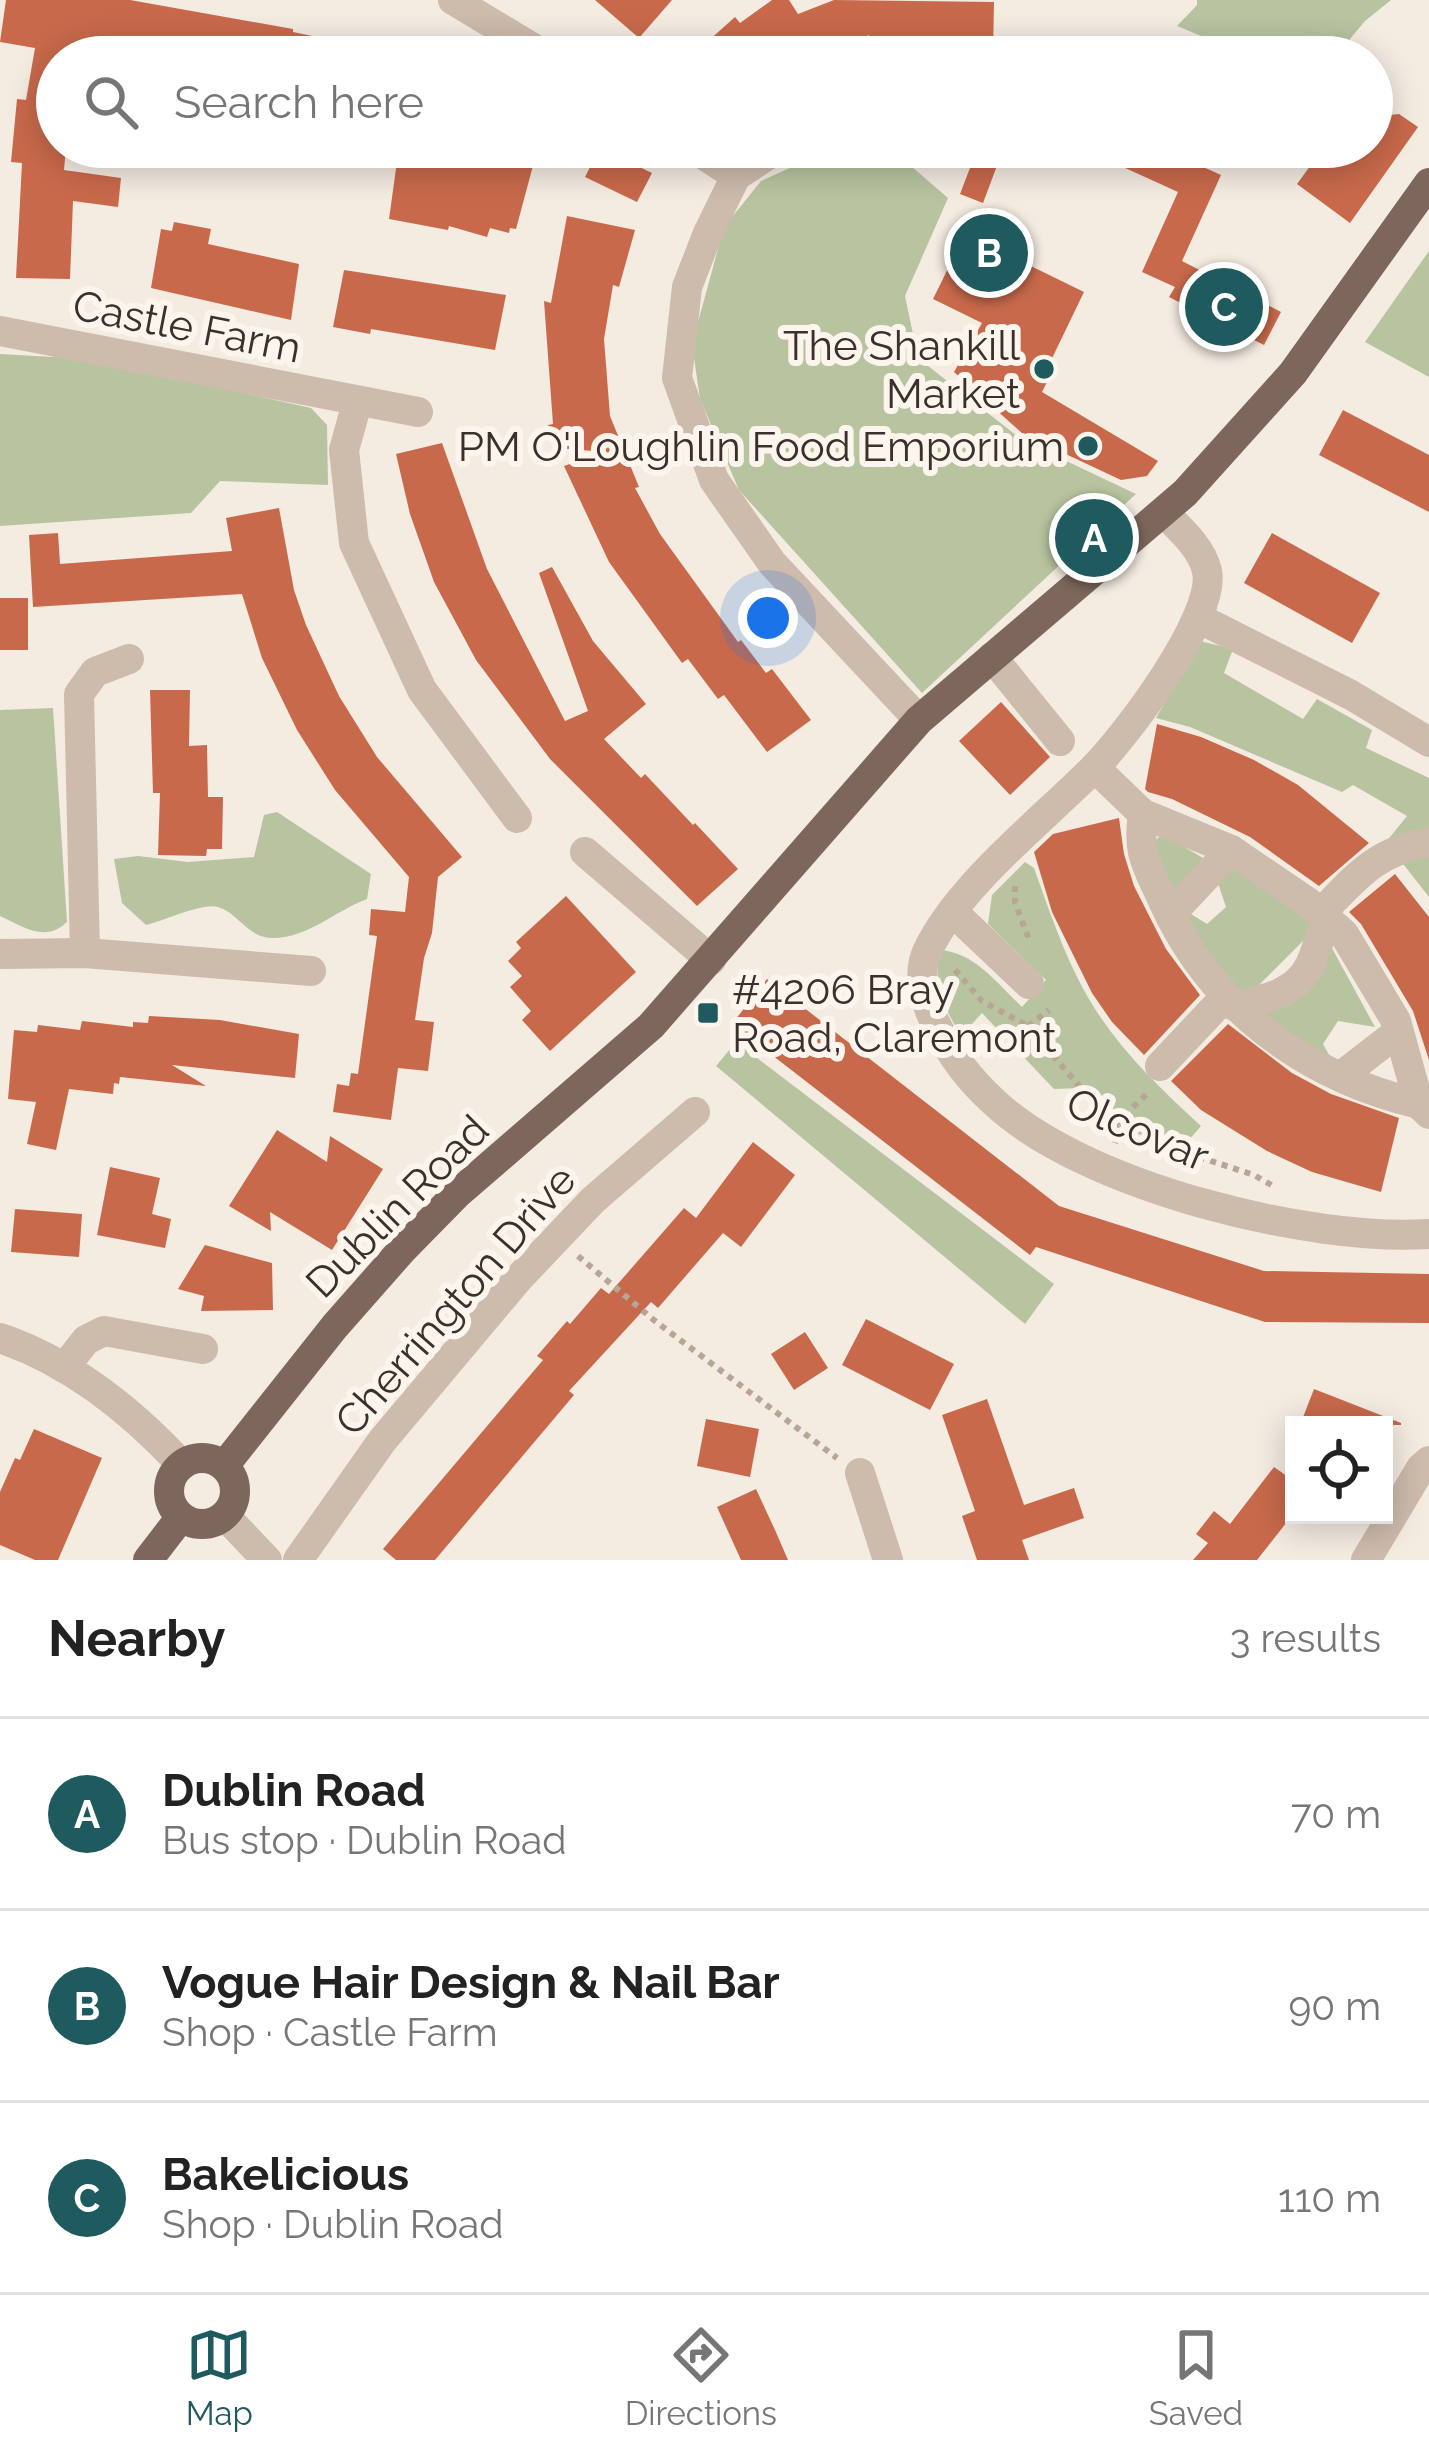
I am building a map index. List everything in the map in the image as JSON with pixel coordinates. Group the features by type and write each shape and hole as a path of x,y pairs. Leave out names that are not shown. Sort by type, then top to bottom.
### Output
{"main road":[{"name":"Dublin Road","path":"224,1466 402,1250 458,1194 651,1026 919,721 1164,513 1293,373 1429,183"},
{"path":"198,1458 224,1466 235,1488 225,1516 202,1525 173,1509 169,1490 182,1465 198,1458"},
{"path":"148,1560 181,1517"}],"street":[{"path":"453,0 513,36"},
{"path":"724,168 736,176"},
{"path":"748,168 736,176 687,287 677,378 714,480 772,563 919,721"},
{"name":"Castle Farm","path":"0,331 418,412"},
{"path":"357,403 344,450 354,543 422,690 517,818"},
{"path":"932,943 1016,841 1095,768 1155,690 1200,619 1208,572 1191,541 1164,513"},
{"path":"1200,619 1351,695 1429,742"},
{"path":"992,657 1060,741"},
{"path":"86,953 79,694 95,672 129,659"},
{"path":"1095,768 1143,814 1231,850 1344,934 1398,1031 1424,1109"},
{"path":"1143,814 1138,845 1177,932 1229,1002 1293,1052 1384,1096 1424,1109"},
{"path":"1160,1066 1229,1002 1275,998 1293,986 1309,966 1326,917 1361,872 1393,849 1429,842"},
{"path":"1170,915 1231,850"},
{"path":"585,852 711,960"},
{"path":"953,913 1038,978"},
{"name":"Olcovar","path":"932,943 922,979 932,1017 951,1054 995,1104 1059,1147 1106,1169 1219,1208 1304,1229 1380,1236 1429,1234"},
{"path":"0,954 86,953 311,971"},
{"path":"1341,1076 1398,1031"},
{"name":"Cherrington Drive","path":"298,1560 397,1424 557,1238 593,1200 695,1112"},
{"path":"64,1369 86,1340 104,1331 203,1349"},
{"path":"0,1339 109,1397 182,1465"},
{"path":"1366,1560 1429,1461"},
{"path":"860,1474 888,1560"},
{"path":"225,1516 267,1560"}],"path":[{"path":"1016,841 1031,863 1016,883 1015,903 1048,1011 1028,1026"},
{"path":"932,943 982,1001 1028,1026 1116,1128 1254,1175 1286,1194"},
{"path":"1106,1169 1116,1128 1162,1079 1160,1066"},
{"path":"557,1238 655,1321 860,1474"}],"green space":[{"path":"1197,0 1391,0 1352,36 1201,36 1177,26"},
{"path":"790,168 913,168 948,198 905,296 918,358 1022,440 1136,494 922,693 739,490 700,399 692,344 724,227 761,181"},
{"path":"1429,251 1429,377 1365,342"},
{"path":"55,351 311,408 327,425 328,485 220,481 191,513 0,526 0,354 53,357"},
{"path":"1200,641 1233,649 1224,673 1303,719 1317,699 1372,730 1366,748 1429,778 1429,897 1386,842 1407,816 1353,785 1342,792 1190,727 1156,718"},
{"path":"53,708 67,922 42,932 0,916 0,710"},
{"path":"277,812 371,874 367,899 310,929 273,938 257,934 218,907 193,909 146,925 122,903 114,859 138,856 188,862 254,857 264,815"},
{"path":"1162,834 1210,862 1171,898 1144,852"},
{"path":"1025,862 1034,868 1070,962 1099,1015 1134,1060 1201,1126 1181,1149 1115,1126 1082,1088 1054,1089 982,1013 961,1036 955,1025 939,985 940,950 975,963 1022,1007 1046,980 988,924 992,895"},
{"path":"1230,865 1317,927 1246,998 1234,1001 1183,909 1207,924 1226,907 1217,880"},
{"path":"1327,939 1375,1027 1338,1021 1323,1044 1338,1071 1252,1014"},
{"path":"736,1042 1054,1284 1025,1324 716,1066"}],"building":[{"path":"6,0 130,0 312,36 36,36 36,168 121,178 118,207 73,201 70,279 16,278 22,163 11,162 17,99 26,100 35,48 0,42"},
{"path":"595,0 672,0 637,36"},
{"path":"772,0 789,0 798,14 834,0 994,2 993,36 714,36 735,17 740,23"},
{"path":"1393,115 1418,127 1393,162"},
{"path":"396,168 532,168 516,229 510,228 509,233 490,228 487,237 449,226 448,230 389,219"},
{"path":"590,168 642,168 652,173 637,202 585,177"},
{"path":"970,168 996,168 983,203 960,194"},
{"path":"1125,168 1206,168 1221,175 1182,261 1281,312 1264,345 1169,297 1175,287 1142,272 1178,192"},
{"path":"1309,168 1389,168 1350,223 1297,184"},
{"path":"567,216 635,230 619,287 613,285 604,339 610,416 639,487 635,488 660,534 738,642 766,673 772,669 811,720 767,752 724,695 718,699 688,659 682,663 609,562 564,466 605,452 557,448 548,425 553,424 544,301 551,303"},
{"path":"174,222 211,229 208,244 299,264 291,320 151,288 161,229 172,231"},
{"path":"965,234 1084,292 1042,379 1047,382 1042,392 1158,461 1147,476 1121,480 1023,434 954,372 982,323 933,299"},
{"path":"344,270 506,295 495,350 333,327"},
{"path":"1343,410 1429,455 1429,512 1319,455"},
{"path":"442,443 487,569 565,721 588,711 539,573 552,567 593,641 646,704 604,739 738,869 697,906 550,759 476,660 434,582 410,514 396,454"},
{"path":"279,508 294,590 339,696 377,757 462,857 438,877 432,933 424,958 415,1020 434,1022 428,1071 398,1068 391,1120 333,1112 337,1084 349,1086 351,1073 358,1074 377,936 369,935 371,909 405,912 409,877 335,790 297,730 262,658 242,594 33,607 29,535 58,533 60,564 232,551 226,518"},
{"path":"1272,533 1380,593 1352,643 1244,583"},
{"path":"0,598 28,598 28,650 0,650"},
{"path":"150,690 190,690 189,746 207,745 208,797 223,797 222,849 207,849 206,856 158,855 160,793 153,793"},
{"path":"1001,702 1050,757 1010,795 959,741"},
{"path":"1157,724 1254,760 1298,785 1369,843 1319,886 1250,837 1148,792"},
{"path":"1119,818 1134,886 1166,949 1200,995 1144,1055 1092,993 1052,912 1034,852 1053,834"},
{"path":"1395,874 1429,917 1429,1060 1413,1011 1349,912"},
{"path":"566,896 636,972 550,1051 522,1020 531,1011 510,987 522,976 508,961 521,948 516,942"},
{"path":"767,979 1059,1206 1264,1271 1429,1274 1429,1323 1265,1322 1036,1247 1030,1255 732,1024"},
{"path":"149,1016 220,1020 299,1034 295,1078 172,1065 206,1086 120,1077 113,1094 69,1089 56,1150 27,1144 36,1102 8,1099 14,1030 37,1032 38,1025 80,1030 82,1021 133,1027 133,1022 148,1023"},
{"path":"1228,1024 1292,1073 1331,1094 1399,1118 1381,1192 1312,1172 1267,1151 1201,1110 1171,1081"},
{"path":"277,1130 327,1162 330,1136 383,1169 332,1250 270,1212 271,1231 229,1206"},
{"path":"753,1142 795,1175 741,1247 723,1233 658,1308 651,1302 569,1391 574,1395 435,1560 396,1560 383,1549 543,1360 537,1356 567,1321 570,1324 601,1288 609,1294 684,1208 696,1218"},
{"path":"110,1167 160,1178 152,1214 171,1219 165,1248 97,1235"},
{"path":"15,1209 82,1214 79,1257 11,1252"},
{"path":"205,1245 272,1263 273,1310 201,1311 204,1296 178,1289"},
{"path":"866,1319 954,1364 930,1410 842,1365"},
{"path":"805,1332 828,1368 794,1390 771,1354"},
{"path":"1314,1389 1383,1416 1304,1416"},
{"path":"987,1399 1024,1505 1074,1488 1084,1518 1022,1540 1029,1560 977,1560 962,1516 975,1511 942,1415"},
{"path":"706,1419 759,1429 750,1477 697,1466"},
{"path":"34,1429 102,1458 58,1560 35,1560 0,1545 0,1492"},
{"path":"1274,1467 1285,1475 1285,1524 1257,1560 1193,1560 1208,1543 1196,1534 1214,1511 1230,1524"},
{"path":"756,1489 788,1560 741,1560 717,1507"}],"place":[{"name":"Vogue Hair Design & Nail Bar","path":"989,253"},
{"name":"Bakelicious","path":"1224,307"},
{"name":"The Shankill Market","path":"1044,369"},
{"name":"PM O'Loughlin Food Emporium","path":"1088,446"},
{"name":"Dublin Road","path":"1094,538"},
{"name":"#4206 Bray Road, Claremont","path":"708,1013"}]}
